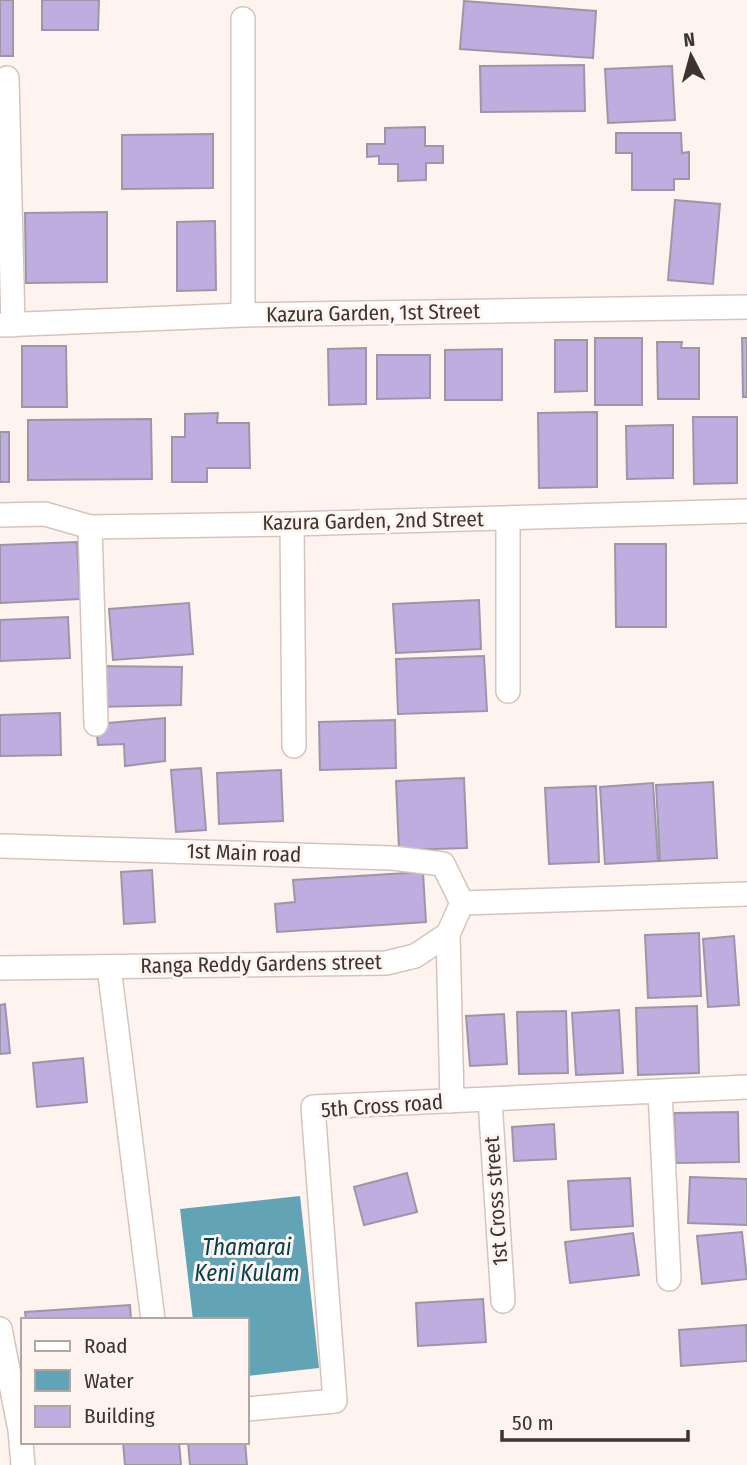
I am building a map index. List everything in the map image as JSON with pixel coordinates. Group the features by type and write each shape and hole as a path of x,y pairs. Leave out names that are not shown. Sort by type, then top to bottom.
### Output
{"street":[{"path":"243,19 243,315"},
{"path":"7,78 7,325"},
{"name":"Kazura Garden, 1st Street","path":"7,325 243,315 747,307"},
{"name":"Kazura Garden, 2nd Street","path":"0,515 46,514 90,527 747,511"},
{"path":"508,518 508,691"},
{"path":"292,524 294,746"},
{"path":"90,527 96,724"},
{"name":"1st Main road","path":"0,846 392,858 443,864 462,903"},
{"path":"452,1101 448,934 462,903 747,894"},
{"name":"Ranga Reddy Gardens street","path":"0,968 386,963 415,956 448,934"},
{"path":"109,967 153,1318"},
{"name":"5th Cross road","path":"248,1409 335,1401 313,1107 747,1087"},
{"path":"660,1091 669,1279"},
{"name":"1st Cross street","path":"490,1100 503,1301"},
{"path":"0,1329 14,1431 23,1465"}],"water":[{"name":"Thamarai Keni Kulam","path":"300,1196 319,1368 248,1376 248,1318 193,1318 180,1209"}],"building":[{"path":"0,0 13,0 13,56 0,56"},
{"path":"42,0 99,0 98,30 42,30"},
{"path":"464,1 596,11 593,58 460,49"},
{"path":"584,65 585,111 481,112 480,66"},
{"path":"672,66 675,120 608,123 605,69"},
{"path":"425,127 425,146 443,146 443,163 426,163 426,180 398,181 398,164 379,164 379,156 367,157 367,144 385,144 385,128"},
{"path":"616,133 681,133 682,153 689,152 689,179 674,179 674,190 632,190 632,153 616,153"},
{"path":"213,134 213,188 122,189 122,135"},
{"path":"675,200 720,204 713,284 668,280"},
{"path":"107,212 107,282 26,283 25,213"},
{"path":"215,221 216,290 177,291 177,222"},
{"path":"595,338 642,338 642,405 595,405"},
{"path":"742,338 747,338 747,397 743,397"},
{"path":"555,340 587,340 587,391 555,392"},
{"path":"657,342 682,342 681,348 699,348 699,399 658,399"},
{"path":"22,346 66,346 67,407 22,407"},
{"path":"366,348 366,404 329,405 328,349"},
{"path":"502,349 502,400 445,400 445,350"},
{"path":"377,355 430,355 430,398 377,399"},
{"path":"597,412 597,487 539,488 538,413"},
{"path":"218,413 217,423 249,423 250,468 207,468 207,482 172,482 172,437 185,437 185,414"},
{"path":"693,417 737,417 737,483 694,484"},
{"path":"151,419 152,479 28,480 28,420"},
{"path":"673,425 673,478 627,479 626,426"},
{"path":"0,432 9,432 9,482 0,482"},
{"path":"77,542 80,599 0,603 0,545"},
{"path":"615,544 666,544 666,627 616,627"},
{"path":"479,600 481,649 396,653 393,604"},
{"path":"189,603 193,654 113,660 109,609"},
{"path":"68,617 70,658 0,661 0,620"},
{"path":"484,656 487,711 398,714 396,659"},
{"path":"95,666 182,667 181,705 96,707"},
{"path":"60,713 61,755 0,756 0,715"},
{"path":"165,718 165,761 125,766 124,744 98,745 96,724"},
{"path":"395,720 396,768 320,770 319,722"},
{"path":"201,768 206,830 176,832 171,770"},
{"path":"281,770 283,821 219,824 217,773"},
{"path":"464,778 467,848 399,850 396,781"},
{"path":"713,782 717,858 660,861 656,785"},
{"path":"653,783 658,861 605,864 600,787"},
{"path":"596,786 599,862 549,864 545,788"},
{"path":"152,870 155,922 124,924 121,872"},
{"path":"423,872 426,922 277,932 275,904 295,902 293,880"},
{"path":"699,933 701,996 648,998 645,935"},
{"path":"734,936 739,1005 708,1007 703,939"},
{"path":"5,1004 10,1053 0,1054 0,1005"},
{"path":"697,1006 699,1073 638,1075 636,1008"},
{"path":"619,1010 623,1073 576,1075 572,1013"},
{"path":"566,1011 568,1073 519,1074 517,1012"},
{"path":"504,1014 507,1064 470,1066 466,1016"},
{"path":"83,1058 87,1102 37,1107 33,1063"},
{"path":"738,1112 739,1162 676,1163 674,1113"},
{"path":"554,1124 556,1159 514,1161 512,1127"},
{"path":"407,1173 417,1212 364,1225 354,1187"},
{"path":"690,1177 747,1179 747,1225 688,1223"},
{"path":"630,1178 633,1226 571,1230 568,1181"},
{"path":"742,1232 747,1279 702,1284 697,1236"},
{"path":"633,1233 639,1275 570,1283 565,1242"},
{"path":"483,1299 486,1342 418,1346 416,1303"},
{"path":"130,1305 131,1318 26,1318 25,1312"},
{"path":"746,1325 747,1361 681,1366 679,1330"},
{"path":"123,1444 179,1444 181,1465 125,1465"},
{"path":"188,1444 245,1444 247,1465 190,1465"}]}
